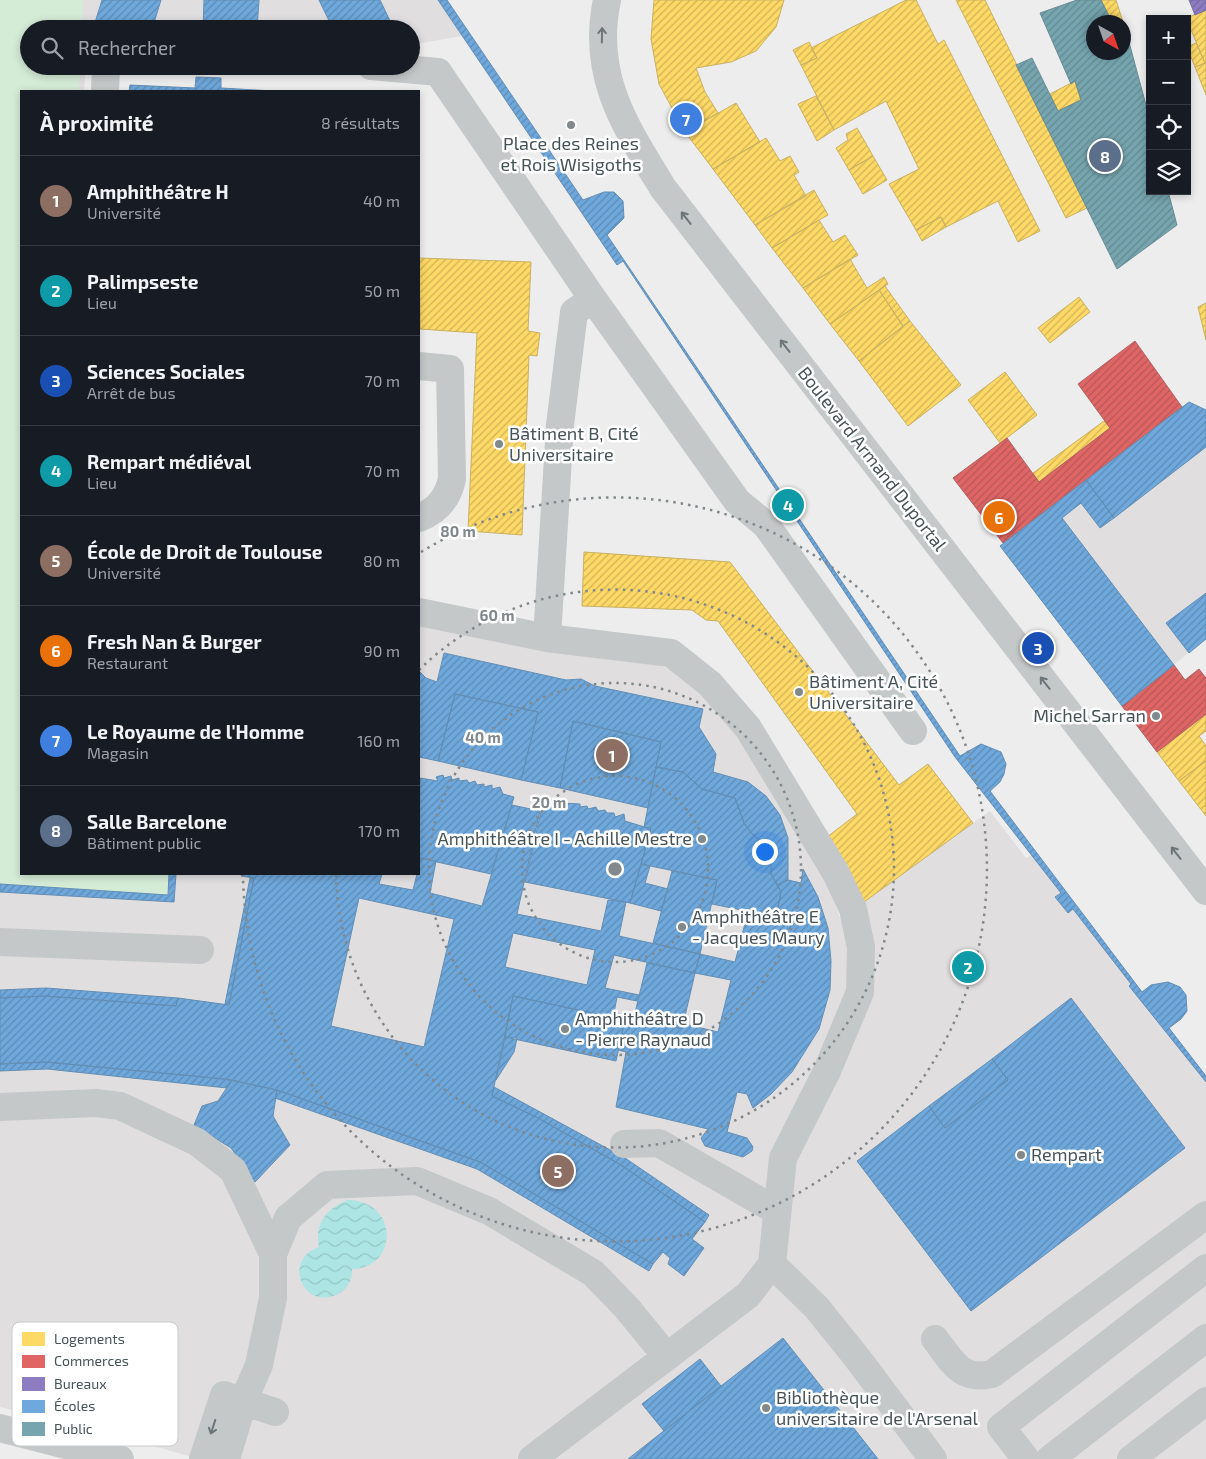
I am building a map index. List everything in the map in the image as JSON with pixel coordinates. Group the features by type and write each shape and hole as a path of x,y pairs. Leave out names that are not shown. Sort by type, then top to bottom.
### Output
{"street":[{"name":"Boulevard Armand Duportal","path":"607,0 602,31 602,50 609,89 640,150 663,188 1206,891"},
{"path":"420,70 438,72 593,299 737,501 766,525 912,731"},
{"path":"105,90 106,75"},
{"path":"547,638 560,425 574,312 593,299"},
{"path":"420,366 450,369 452,479 450,491 438,507 420,517"},
{"path":"420,612 547,638 671,653 710,684 748,728 836,872 853,909 861,947 860,992 827,1071 783,1158 777,1211 776,1244 772,1264 748,1295 532,1459"},
{"path":"0,942 200,950"},
{"path":"0,1107 96,1102 120,1106 197,1142 233,1170 273,1254"},
{"path":"624,1144 659,1143 777,1211"},
{"path":"203,1459 234,1398 259,1365 273,1298 273,1254 288,1218 327,1185 417,1181 488,1211 593,1273 622,1303 667,1357"},
{"path":"935,1339 966,1374 977,1377 992,1374 1206,1215"},
{"path":"772,1264 817,1308 858,1358 933,1459"},
{"path":"1026,1459 1001,1427 1206,1268"},
{"path":"1050,1459 1206,1338"},
{"path":"234,1398 275,1412"},
{"path":"226,1459 234,1398"},
{"path":"1131,1459 1206,1401"},
{"path":"70,1446 120,1459"}],"shaded area":[{"path":"0,0 438,0 462,36 420,43 420,20 20,20 20,75 85,75 84,90 20,90 20,875 420,875 420,612 623,650 703,683 727,705 826,876 840,918 990,811 1026,858 1032,855 1061,893 1056,897 1068,913 1073,909 1131,984 1129,986 1206,1082 1206,1459 199,1459 153,1446 178,1446 178,1322 12,1322 12,1410 0,1407"},
{"path":"1189,402 1206,410 1206,639 1122,706 1000,546"}],"green space":[{"path":"0,0 83,0 82,20 20,20 20,75 80,75 79,90 20,90 20,875 169,875 168,895 0,884"}],"water":[{"path":"348,1200 365,1204 377,1212 384,1223 387,1235 384,1248 378,1258 367,1266 352,1269 349,1284 344,1290 338,1294 326,1297 315,1296 307,1290 302,1282 299,1272 301,1262 308,1253 319,1247 318,1231 328,1212"}],"building: Logements":[{"path":"654,0 784,0 776,27 756,51 731,62 696,68 705,92 718,113 685,132 659,84 651,39"},
{"path":"906,0 916,0 938,44 944,40 1040,231 1018,242 998,201 946,227 941,217 916,230 889,184 919,169 886,101 834,130 801,65 817,58 811,48"},
{"path":"956,0 985,0 1087,208 1066,218"},
{"path":"1101,0 1116,0 1121,15 1108,15"},
{"path":"1206,10 1206,95 1195,67 1205,63 1191,30 1191,16"},
{"path":"809,42 817,58 801,65 793,50"},
{"path":"1196,43 1205,63 1195,67 1191,57 1191,45"},
{"path":"1075,81 1081,100 1058,111 1050,94"},
{"path":"816,96 834,130 817,141 798,104"},
{"path":"736,103 760,142 713,169 685,132"},
{"path":"857,128 873,156 849,170 836,148 848,140 846,134"},
{"path":"766,138 780,161 790,156 799,172 794,175 806,196 755,225 713,169"},
{"path":"873,156 887,180 863,194 849,170"},
{"path":"814,190 828,215 772,248 755,225"},
{"path":"941,217 946,227 922,241 916,230"},
{"path":"819,220 833,242 845,235 858,255 803,288 772,248"},
{"name":"Bâtiment B, Cité Universitaire","path":"420,258 531,262 528,331 540,333 537,356 529,355 522,535 468,531 477,333 420,329"},
{"path":"850,259 867,288 884,277 888,284 830,324 803,288"},
{"path":"885,286 910,321 903,326 879,290"},
{"path":"879,290 903,326 859,361 830,324"},
{"path":"1079,297 1090,312 1050,343 1038,328"},
{"path":"1206,303 1206,340 1198,307"},
{"path":"910,321 961,385 908,426 859,361"},
{"path":"1005,372 1037,415 1000,443 968,400"},
{"path":"1104,421 1110,428 1039,482 1033,473"},
{"name":"Bâtiment A, Cité Universitaire","path":"584,552 730,562 899,785 928,764 973,823 864,902 822,841 857,814 718,621 706,620 692,610 582,606"},
{"path":"1206,714 1206,731 1199,736 1206,746 1206,761 1179,781 1157,752"},
{"path":"1206,761 1206,816 1179,781"}],"building: Commerces":[{"path":"1135,341 1182,407 1003,543 953,478 1007,438 1039,482 1110,428 1078,384"},
{"path":"1174,665 1185,680 1199,669 1206,678 1206,714 1157,752 1122,706"}],"building: Bureaux":[{"path":"1189,0 1206,0 1206,10 1195,15"}],"building: Écoles":[{"path":"102,0 161,0 155,20 96,20"},
{"path":"204,0 259,0 258,20 203,20"},
{"path":"319,0 380,0 390,20 329,20"},
{"path":"438,0 447,0 583,200 604,192 614,192 623,201 624,218 607,235 960,756 981,744 1001,752 1006,764 1004,774 1000,782 990,791 1142,992 1151,985 1168,982 1180,987 1186,995 1187,1011 1181,1019 1169,1028 1206,1076 1206,1082 1129,986 1131,984 1073,909 1068,913 1055,897 1061,893 955,757 623,261 617,265"},
{"path":"196,77 221,78 221,88 256,90 129,90 130,85 195,88"},
{"path":"1189,402 1206,410 1206,447 1114,518 1086,480"},
{"path":"1086,480 1114,518 1100,528 1081,503 1062,518 1174,665 1122,706 1000,546"},
{"path":"1206,593 1206,639 1189,653 1166,623"},
{"path":"444,653 566,680 581,679 595,686 703,709 699,727 716,754 713,772 748,782 766,796 780,815 788,838 788,880 777,885 771,874 772,850 752,834 744,823 735,798 702,789 683,772 656,767 661,742 573,721 560,788 521,780 538,712 455,694 438,761 420,757 420,672 426,678 437,682"},
{"path":"455,694 538,712 521,780 438,761"},
{"path":"573,721 661,742 648,808 560,788"},
{"name":"Amphithéâtre I - Achille Mestre","path":"656,767 683,772 702,789 735,798 744,823 752,834 772,850 771,874 781,892 776,917 712,904 717,880 641,864 651,829 644,827"},
{"path":"443,775 444,778 451,776 452,780 459,778 459,781 467,780 469,783 475,781 477,785 484,784 484,787 492,785 492,789 500,787 503,794 514,797 491,874 420,858 420,778 438,781 436,777"},
{"path":"561,799 562,803 580,804 580,807 587,806 588,809 596,807 598,811 605,810 607,813 614,813 615,817 624,814 625,821 651,829 630,903 525,882 543,803 554,807 554,802"},
{"path":"512,805 540,811 517,914 601,931 608,900 626,902 619,936 700,954 695,973 614,955 605,988 639,995 637,1001 617,997 614,1013 626,1015 625,1020 513,996 492,1096 538,1118 621,1165 705,1222 692,1239 704,1248 684,1276 668,1264 670,1258 663,1252 653,1264 480,1162 277,1090 224,1079 46,1062 0,1064 0,998 46,996 176,1006 178,998 229,1005 254,878 242,875 382,875 379,884 413,890 417,875 420,875 421,858 436,861 430,893 482,906","holes":["359,898 454,919 424,1047 331,1026","513,933 595,950 587,985 505,967"]},
{"path":"641,864 650,866 645,883 668,889 661,911 630,903"},
{"path":"803,869 818,897 828,928 831,961 830,990 819,1029 792,1072 771,1094 753,1108 747,1094 737,1092 727,1132 747,1138 753,1147 752,1151 743,1157 705,1146 701,1138 708,1129 616,1107 626,1052 618,1050 626,1015 682,1029 684,1024 718,1032 731,980 695,973 700,954 735,962 748,912 776,917 781,892 777,885 788,880 801,883"},
{"name":"Amphithéâtre E - Jacques Maury","path":"672,871 717,880 700,954 653,943"},
{"path":"169,875 176,875 174,902 0,892 0,884 168,895"},
{"path":"250,878 254,878 229,1005 225,1004"},
{"path":"647,963 695,973 682,1029 634,1017"},
{"path":"46,988 178,998 176,1006 46,996 0,998 0,990"},
{"name":"Amphithéâtre D - Pierre Raynaud","path":"513,996 625,1020 616,1061 505,1037"},
{"name":"Rempart","path":"1071,998 1185,1148 971,1311 857,1161 929,1106 945,1128 965,1113 1008,1080 992,1059"},
{"path":"505,1037 517,1038 514,1052 496,1080"},
{"path":"992,1059 1008,1080 945,1128 929,1106"},
{"path":"46,1062 232,1080 227,1088 47,1069 0,1071 0,1064"},
{"path":"232,1080 277,1090 273,1116 290,1145 255,1182 231,1148 194,1125 202,1106 218,1101"},
{"path":"494,1087 625,1158 709,1215 705,1222 621,1165 538,1118 492,1096"},
{"path":"277,1090 480,1162 653,1264 649,1271 477,1169 275,1098"},
{"name":"Bibliothèque universitaire de l'Arsenal","path":"783,1338 878,1459 628,1459 721,1386"},
{"path":"700,1359 721,1386 664,1431 642,1404"}],"building: Public":[{"path":"1077,0 1101,0 1108,15 1086,15 1086,60 1131,60 1131,49 1146,105 1146,195 1169,195 1177,225 1117,269 1016,65 1032,58 1058,111 1081,100 1075,81 1071,84 1040,13"}],"place":[{"name":"Le Royaume de l'Homme","path":"686,119"},
{"name":"Place des Reines et Rois Wisigoths","path":"571,125"},
{"name":"Salle Barcelone","path":"1105,156"},
{"name":"Bâtiment B, Cité Universitaire","path":"499,444"},
{"name":"Rempart médiéval","path":"788,505"},
{"name":"Fresh Nan & Burger","path":"999,517"},
{"name":"Sciences Sociales","path":"1038,648"},
{"name":"Bâtiment A, Cité Universitaire","path":"799,692"},
{"name":"Michel Sarran","path":"1156,716"},
{"name":"Amphithéâtre H","path":"612,755"},
{"name":"Amphithéâtre I - Achille Mestre","path":"702,839"},
{"name":"Amphithéâtre E - Jacques Maury","path":"682,927"},
{"name":"Palimpseste","path":"968,967"},
{"name":"Amphithéâtre D - Pierre Raynaud","path":"565,1029"},
{"name":"Rempart","path":"1021,1155"},
{"name":"École de Droit de Toulouse","path":"558,1171"},
{"name":"Bibliothèque universitaire de l'Arsenal","path":"766,1408"}]}
